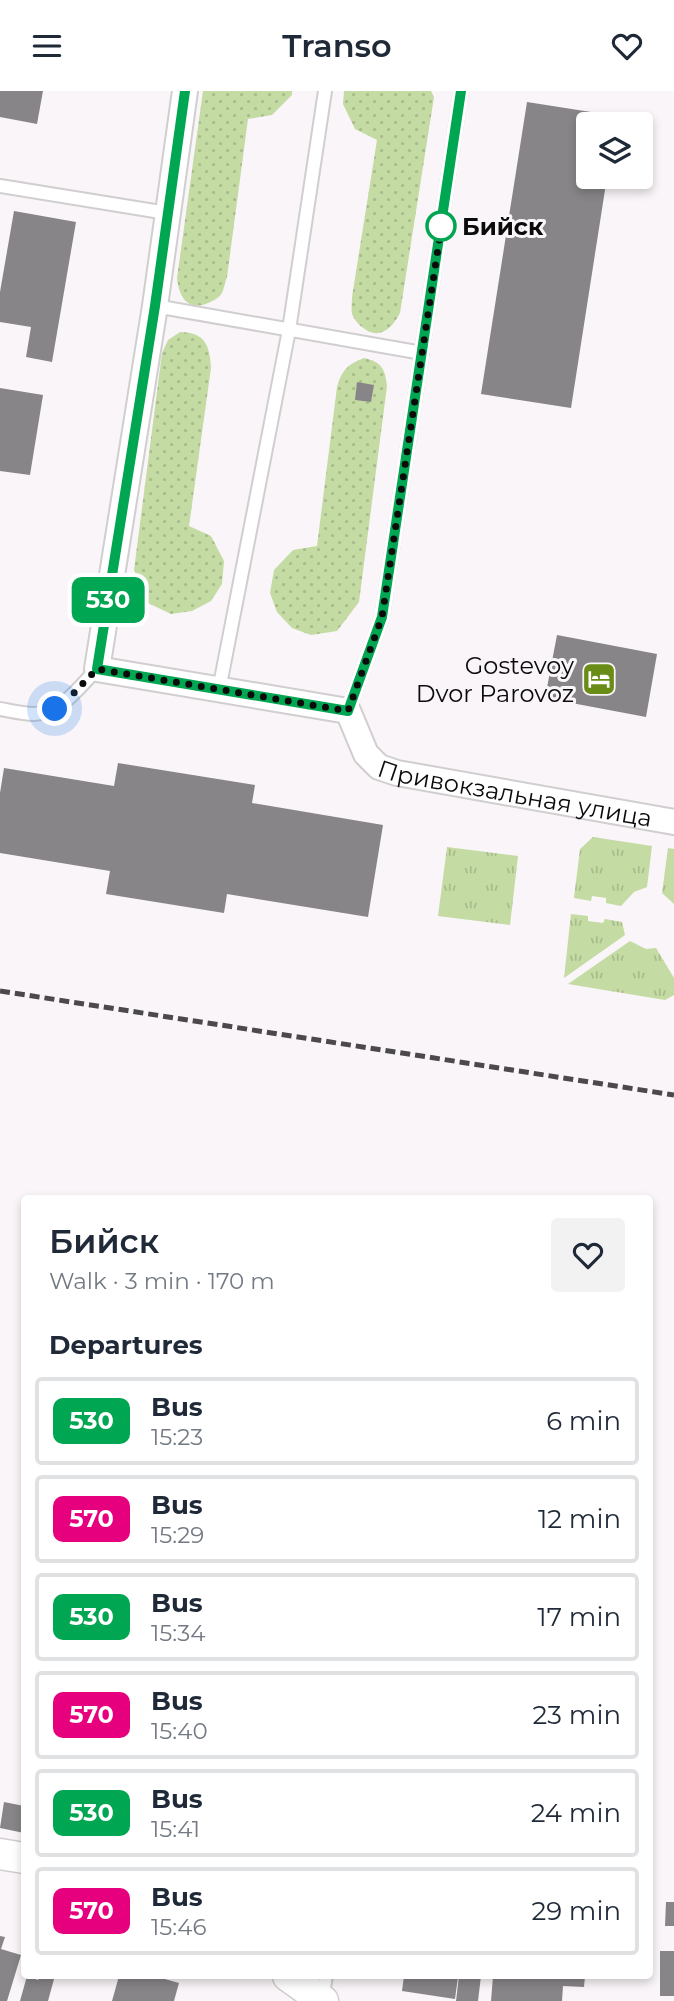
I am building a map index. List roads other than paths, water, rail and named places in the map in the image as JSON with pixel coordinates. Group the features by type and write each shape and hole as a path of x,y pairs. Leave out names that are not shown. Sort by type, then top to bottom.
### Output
{"street":[{"path":"185,91 155,306 97,669 348,711"},
{"name":"Привокзальная улица","path":"348,711 366,754 379,767 397,773 674,822"},
{"path":"0,1854 21,1858"},
{"path":"295,1979 324,1992"}],"lane":[{"path":"219,690 289,330 325,91"},
{"path":"348,711 382,617 461,91"},
{"path":"0,186 167,213"},
{"path":"155,306 422,353"},
{"path":"0,709 34,714 55,709 97,669"}],"railway":[{"path":"0,991 674,1095"}],"place":[{"name":"Бийск","path":"441,226"},
{"name":"Gostevoy Dvor Parovoz","path":"599,679"}]}
